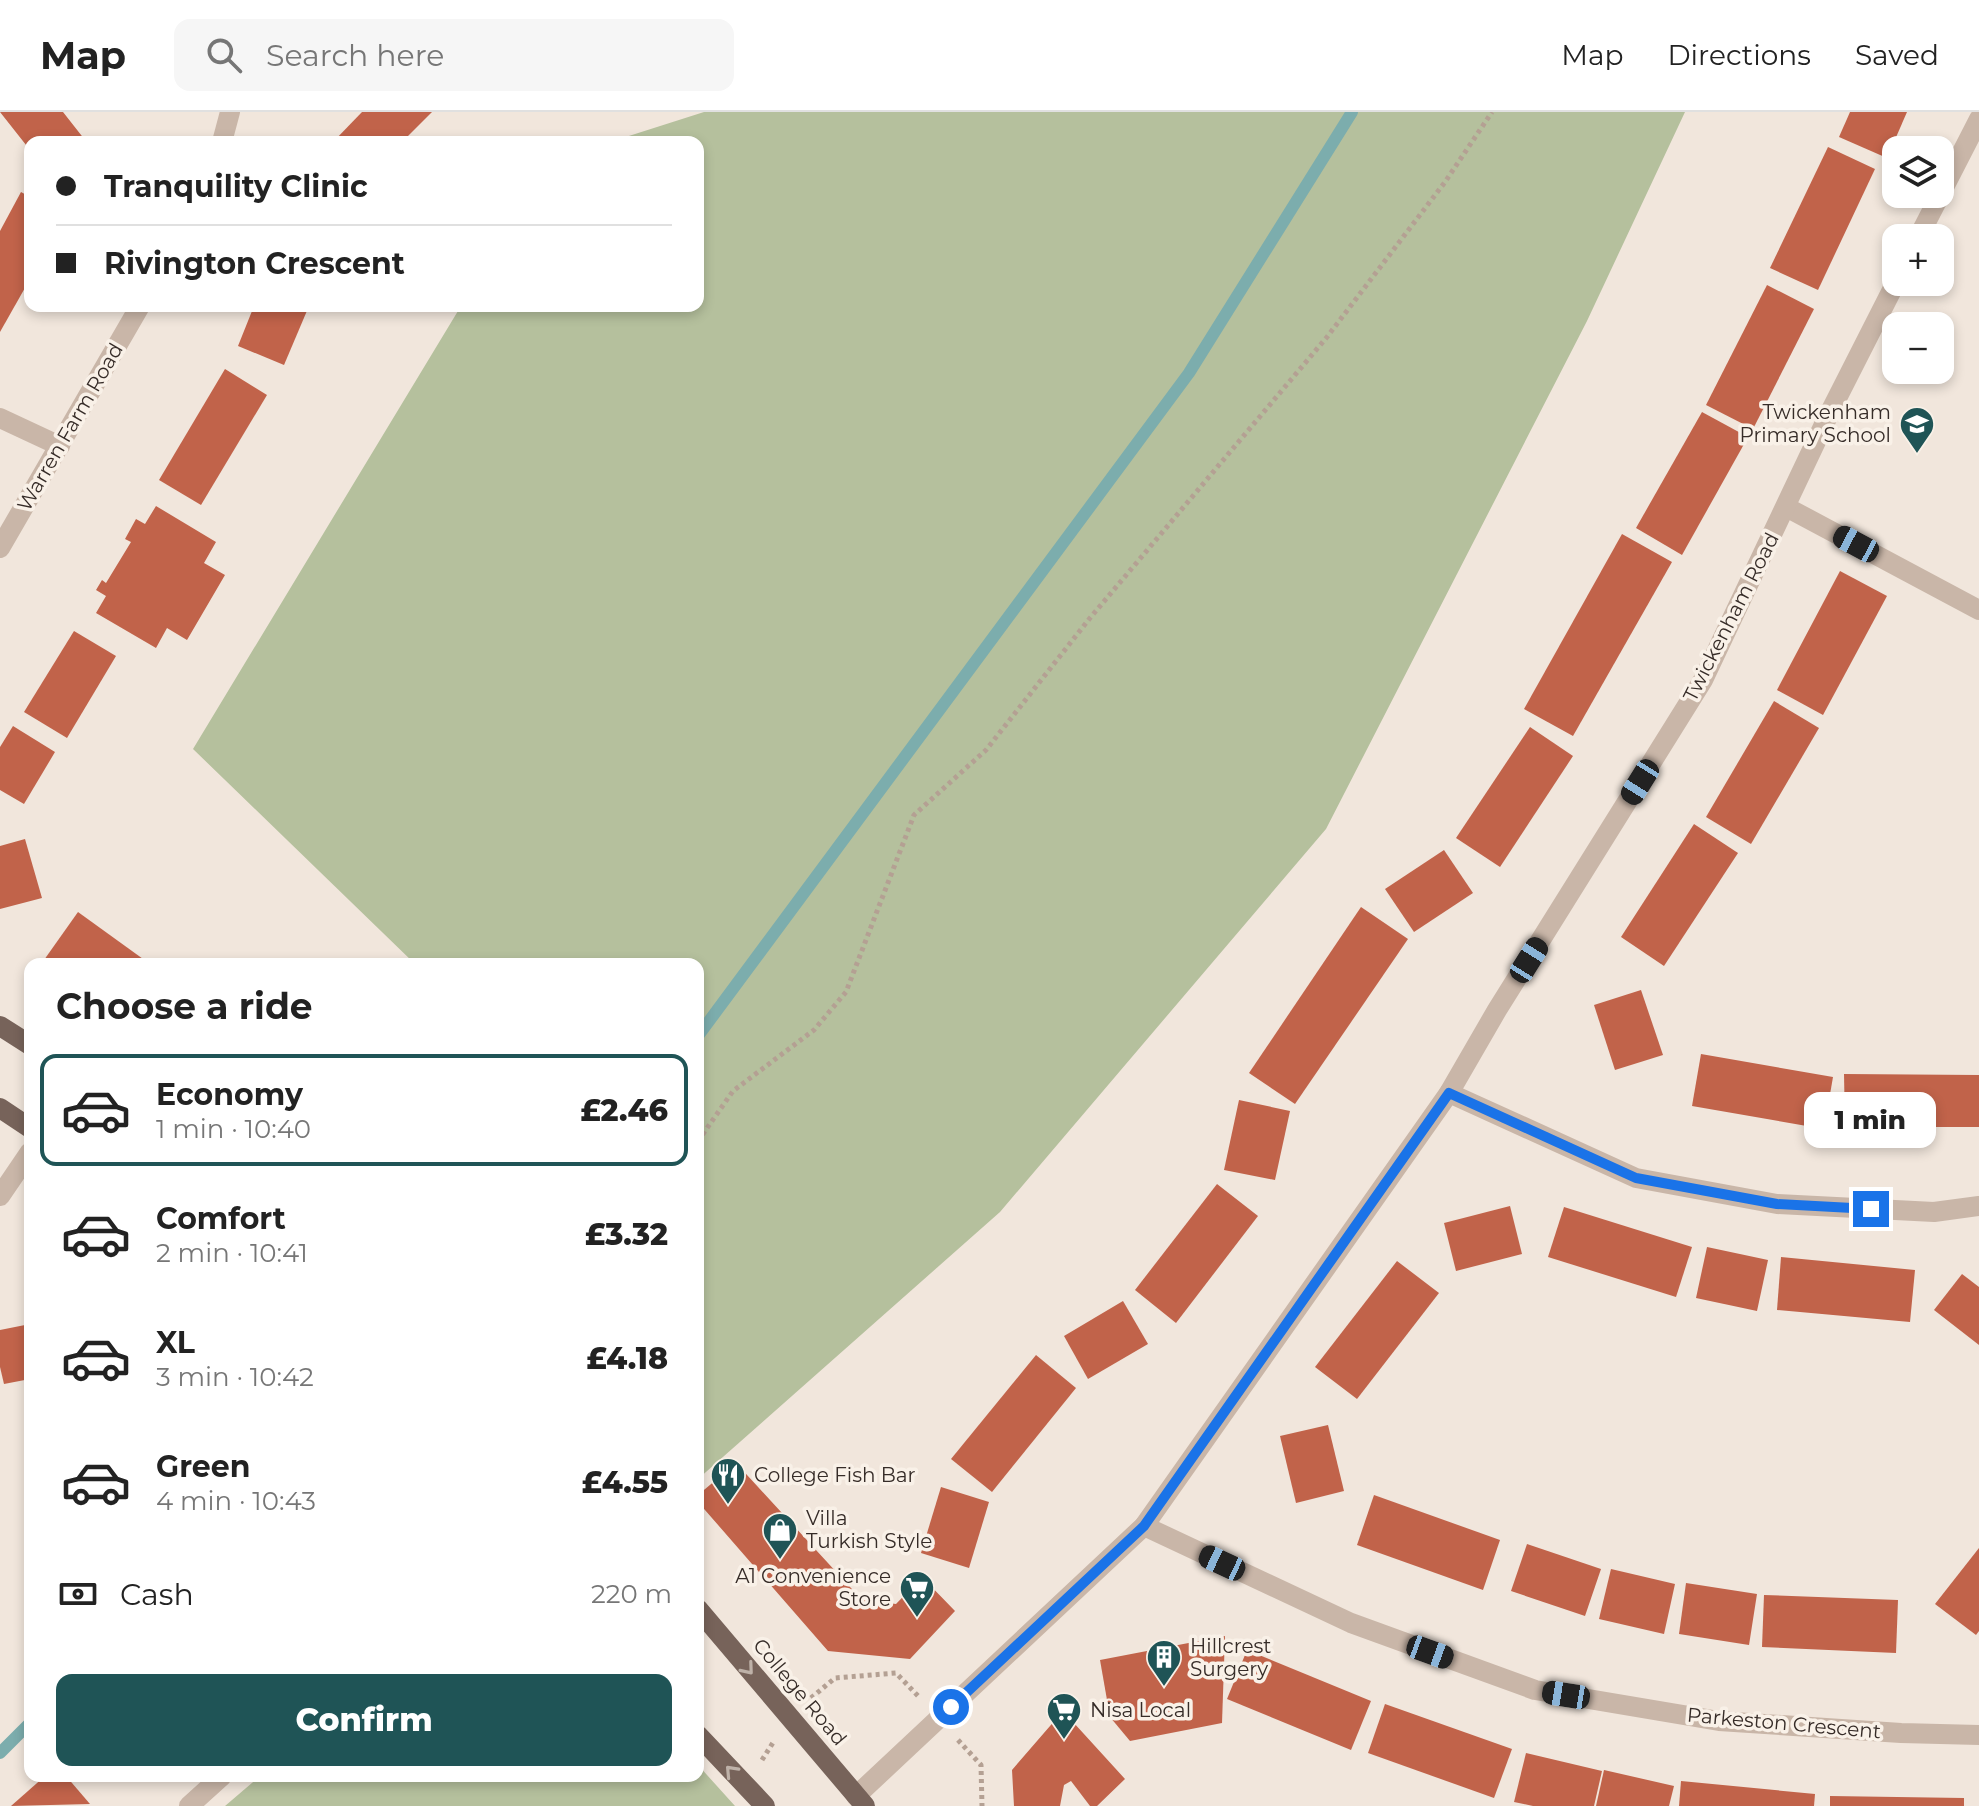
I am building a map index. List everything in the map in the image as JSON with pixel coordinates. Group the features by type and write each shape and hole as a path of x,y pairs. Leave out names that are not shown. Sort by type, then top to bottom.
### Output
{"main road":[{"path":"0,1026 24,1041"},
{"path":"0,1108 24,1124"},
{"name":"College Road","path":"704,1616 856,1803"},
{"path":"704,1741 765,1806"}],"street":[{"path":"224,136 230,112"},
{"path":"1925,224 1979,119"},
{"name":"Twickenham Road","path":"856,1803 1144,1526 1449,1093 1497,1010 1703,680 1889,296"},
{"name":"Warren Farm Road","path":"0,548 137,312"},
{"path":"0,418 60,446"},
{"path":"1786,507 1979,610"},
{"path":"1449,1093 1636,1178 1777,1204 1934,1212 1979,1206"},
{"path":"0,1196 24,1161"},
{"name":"Parkeston Crescent","path":"1144,1526 1351,1623 1535,1690 1719,1721 1979,1735"},
{"path":"189,1806 215,1782"}],"path":[{"path":"704,1132 733,1091 814,1030 846,992 914,815 986,750 1100,606 1327,337 1445,182 1492,112"}],"green space":[{"path":"704,112 1685,112 1587,321 1326,829 1000,1212 704,1474 704,958 409,958 193,749 457,312 704,312 704,136 629,136"},
{"path":"704,1772 735,1806 225,1806 253,1782 704,1782"}],"building":[{"path":"0,112 63,112 82,136 24,136 24,142"},
{"path":"362,112 432,112 408,136 339,136"},
{"path":"1850,112 1907,112 1897,136 1882,136 1882,156 1839,137"},
{"path":"1828,147 1875,169 1818,290 1770,268"},
{"path":"21,192 24,194 24,290 0,332 0,231"},
{"path":"1767,285 1814,309 1753,429 1706,405"},
{"path":"252,312 306,312 284,365 238,346"},
{"path":"225,369 267,395 201,505 159,480"},
{"path":"1702,412 1748,437 1682,555 1636,528"},
{"path":"156,506 216,542 204,563 225,575 187,640 167,628 156,648 96,613 106,596 96,590 102,580 106,583 131,542 125,539 136,519 145,524"},
{"path":"1622,534 1672,562 1573,736 1524,709"},
{"path":"1840,571 1887,596 1823,715 1777,690"},
{"path":"74,631 116,656 67,738 24,712"},
{"path":"1774,701 1819,728 1751,844 1706,817"},
{"path":"13,726 55,752 24,804 0,790 0,747"},
{"path":"1530,727 1573,756 1500,867 1456,838"},
{"path":"1694,824 1738,853 1664,966 1621,937"},
{"path":"25,839 42,898 0,909 0,846"},
{"path":"1444,850 1473,893 1414,932 1385,889"},
{"path":"1361,907 1408,939 1295,1104 1249,1073"},
{"path":"78,912 142,958 45,958"},
{"path":"1641,990 1663,1055 1615,1070 1594,1005"},
{"path":"1701,1054 1833,1077 1824,1129 1692,1106"},
{"path":"1844,1074 1979,1075 1979,1127 1845,1127"},
{"path":"1239,1100 1290,1111 1275,1180 1224,1170"},
{"path":"1217,1184 1258,1216 1176,1323 1135,1290"},
{"path":"1510,1206 1522,1254 1456,1271 1444,1223"},
{"path":"1564,1207 1692,1247 1676,1297 1548,1257"},
{"path":"1707,1247 1768,1260 1757,1311 1696,1298"},
{"path":"1781,1257 1915,1270 1910,1322 1777,1310"},
{"path":"1397,1261 1439,1293 1357,1399 1315,1367"},
{"path":"1962,1274 1979,1287 1979,1345 1934,1310"},
{"path":"1123,1301 1148,1344 1088,1379 1064,1336"},
{"path":"24,1325 24,1380 4,1384 0,1367 0,1330"},
{"path":"1036,1355 1076,1388 992,1492 951,1459"},
{"path":"1328,1425 1344,1491 1296,1503 1280,1436"},
{"path":"736,1463 862,1600 896,1604 922,1577 955,1611 910,1659 828,1651 704,1509 704,1490"},
{"path":"941,1487 989,1502 969,1568 921,1553"},
{"path":"1374,1495 1500,1540 1483,1590 1357,1545"},
{"path":"1527,1544 1601,1569 1585,1616 1511,1591"},
{"path":"1979,1548 1979,1631 1976,1635 1935,1604"},
{"path":"1611,1569 1675,1584 1664,1634 1599,1619"},
{"path":"1686,1583 1757,1594 1749,1645 1679,1634"},
{"path":"1764,1595 1898,1600 1896,1653 1762,1647"},
{"name":"Hillcrest Surgery","path":"1225,1636 1222,1723 1130,1741 1110,1717 1100,1660"},
{"path":"1247,1650 1371,1701 1351,1750 1227,1699"},
{"path":"1385,1704 1512,1749 1494,1798 1368,1753"},
{"name":"Nisa Local","path":"1063,1711 1125,1779 1097,1806 1090,1806 1071,1781 1064,1785 1060,1806 1014,1806 1012,1770"},
{"path":"1526,1753 1602,1771 1594,1806 1533,1806 1514,1802"},
{"path":"1604,1770 1674,1786 1669,1806 1596,1806"},
{"path":"1681,1781 1815,1794 1814,1806 1679,1806"},
{"path":"38,1782 71,1782 90,1804 11,1806"},
{"path":"1830,1796 1964,1798 1964,1806 1830,1806"}],"waterway":[{"path":"704,1028 1189,373 1352,112"},
{"path":"0,1753 24,1729"}],"place":[{"name":"Twickenham Primary School","path":"1917,455"},
{"name":"College Fish Bar","path":"728,1506"},
{"name":"Villa Turkish Style","path":"780,1561"},
{"name":"A1 Convenience Store","path":"917,1619"},
{"name":"Hillcrest Surgery","path":"1164,1688"},
{"name":"Nisa Local","path":"1064,1741"}],"route":[{"path":"951,1707 1144,1526 1449,1093 1636,1178 1777,1204 1871,1209"}]}
